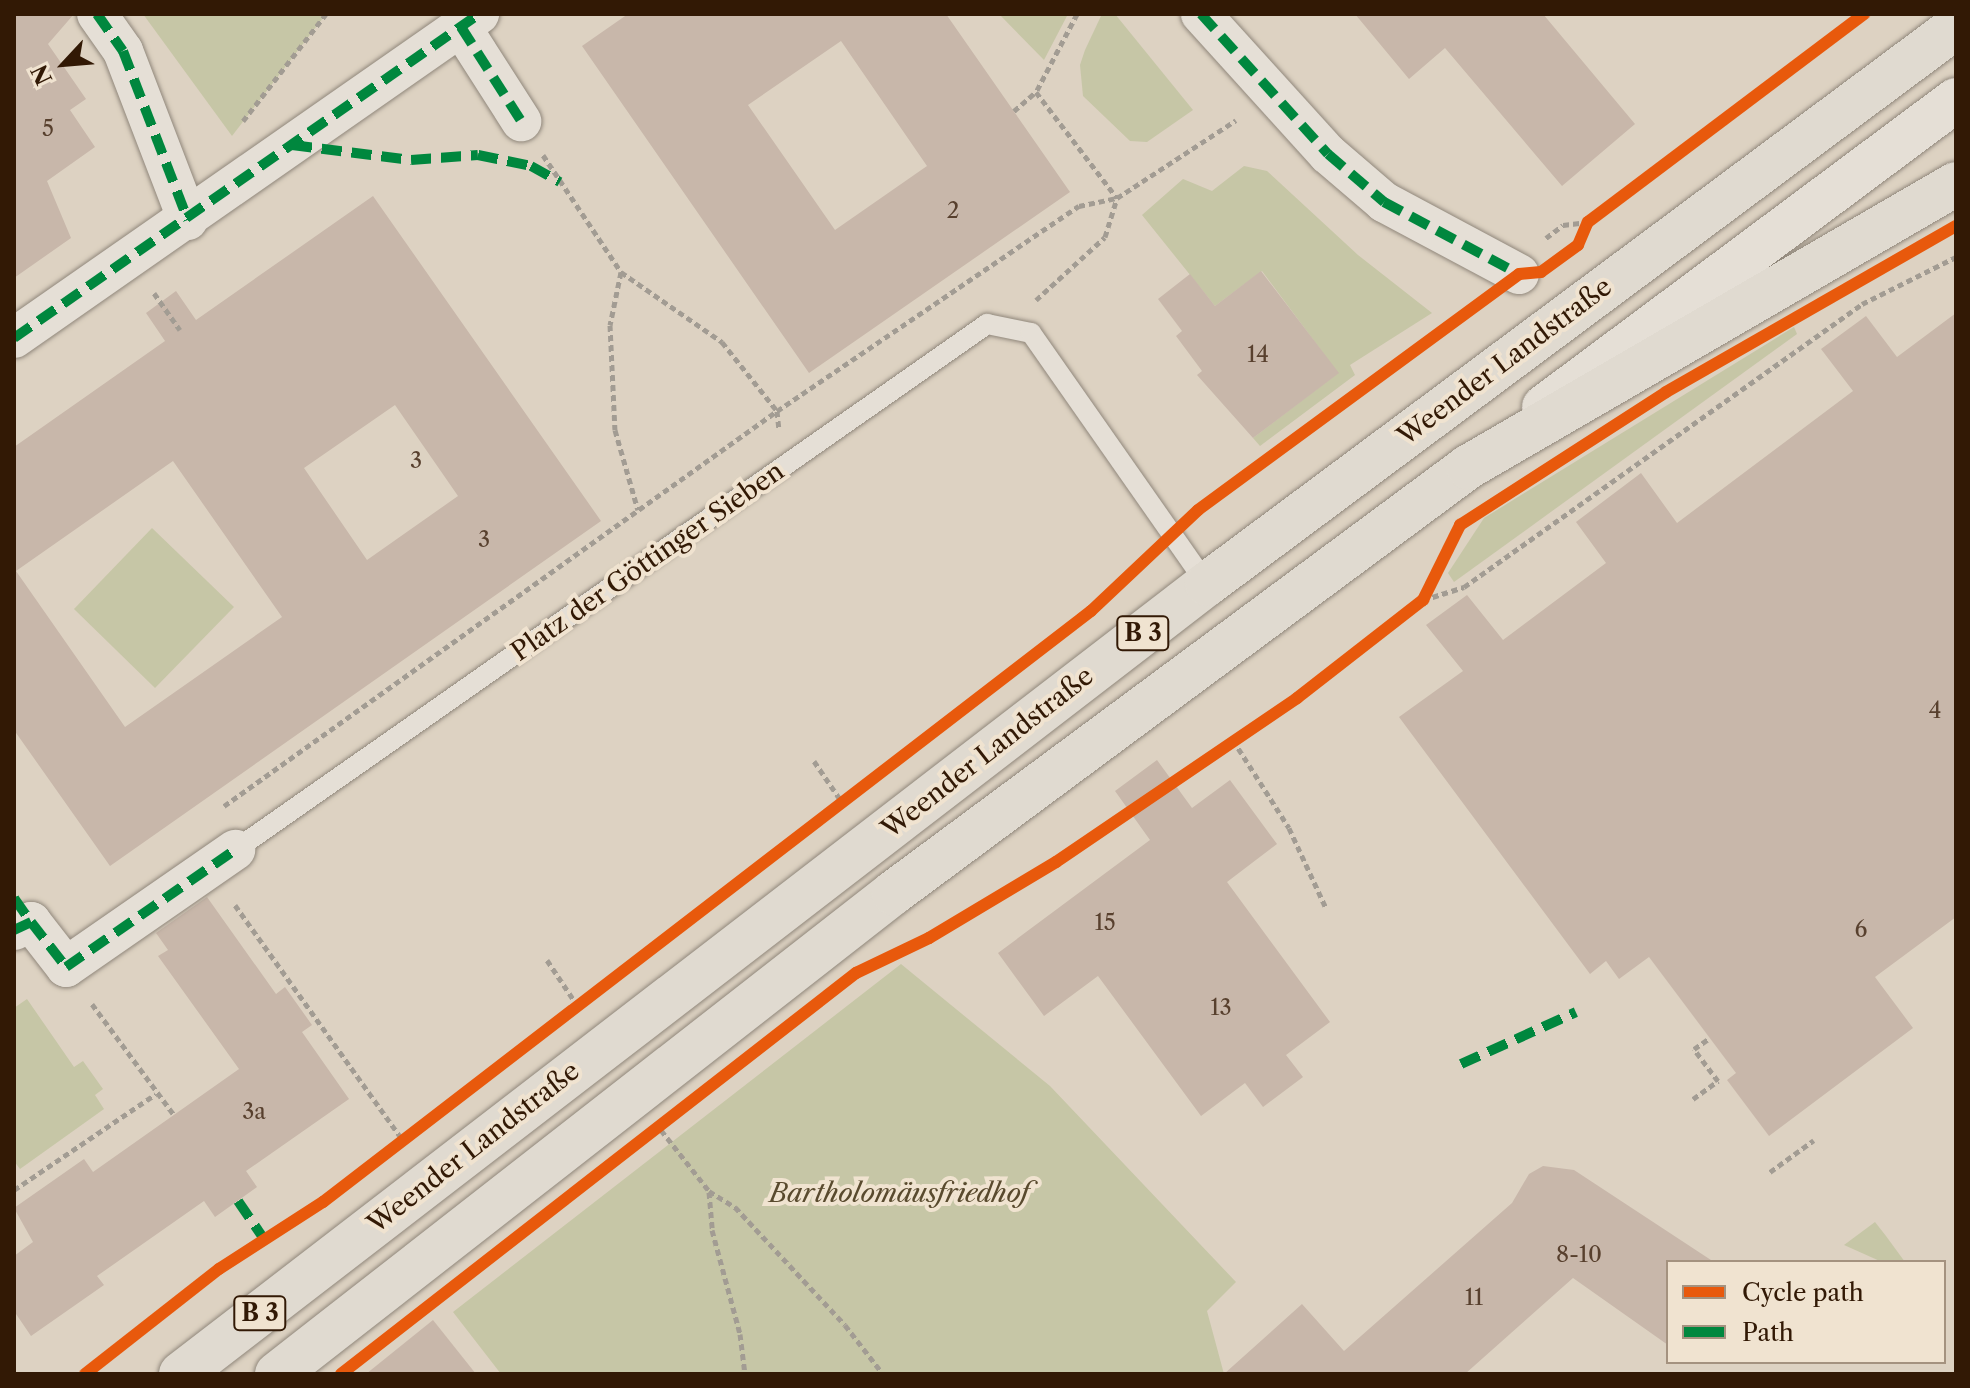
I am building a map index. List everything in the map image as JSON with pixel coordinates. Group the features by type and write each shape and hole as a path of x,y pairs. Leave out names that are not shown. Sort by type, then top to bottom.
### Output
{"main road":[{"name":"Weender Landstraße","path":"181,1374 1207,584 1956,27"},
{"name":"Weender Landstraße","path":"277,1374 893,893 1468,467 1956,184"}],"street":[{"path":"97,14 123,51 188,220"},
{"path":"1201,14 1328,154 1384,202 1519,274"},
{"path":"14,338 188,220 470,20 521,121"},
{"name":"Weender Landstraße","path":"1468,467 1669,309 1956,100"},
{"name":"Platz der Göttinger Sieben","path":"66,967 222,859"},
{"path":"20,917 66,967"}],"lane":[{"name":"Platz der Göttinger Sieben","path":"222,859 987,324 1009,325"},
{"path":"1009,325 1031,333 1207,584"}],"path":[{"path":"241,124 326,14"},
{"path":"1014,111 1036,92 1077,14"},
{"path":"1036,92 1117,198"},
{"path":"215,813 777,411 1079,206 1117,198 1274,96"},
{"path":"521,121 621,272 722,342 777,411 784,466"},
{"path":"1009,325 1105,237 1117,198"},
{"path":"1583,233 1600,213"},
{"path":"1410,610 1423,600 1464,587 1862,304 1956,257"},
{"path":"621,272 610,325 615,430 638,510"},
{"path":"1423,600 1435,575"},
{"path":"1221,749 1246,732"},
{"path":"1233,740 1289,828 1326,908"},
{"path":"814,761 842,802"},
{"path":"829,812 854,792"},
{"path":"222,859 402,1139"},
{"path":"547,960 577,1005"},
{"path":"66,967 174,1115"},
{"path":"564,1014 589,995"},
{"path":"1693,1099 1718,1081 1694,1049 1710,1038"},
{"path":"14,1190 156,1094"},
{"path":"648,1139 673,1120"},
{"path":"390,1148 414,1129"},
{"path":"661,1129 709,1191 735,1207 845,1325 883,1374"},
{"path":"1770,1172 1814,1140"},
{"path":"709,1191 712,1230 740,1334 745,1374"}],"green space":[{"path":"143,14 326,14 232,136"},
{"path":"999,14 1068,14 1044,60"},
{"path":"1115,14 1193,110 1147,142 1130,141 1083,96 1080,65 1085,50 1101,16"},
{"path":"1244,166 1267,171 1358,255 1432,313 1350,365 1355,375 1260,446 1253,438 1338,373 1262,271 1215,306 1142,215 1183,179 1212,191"},
{"path":"1794,327 1797,334 1454,582 1448,573 1484,518"},
{"path":"152,528 234,607 155,688 74,609"},
{"name":"Bartholomäusfriedhof","path":"901,964 1050,1086 1236,1282 1207,1311 1224,1374 501,1374 453,1312"},
{"path":"27,999 74,1067 83,1061 103,1089 95,1095 104,1109 20,1169 14,1161 14,1008"},
{"path":"1875,1222 1904,1260 1878,1260 1844,1245"}],"building":[{"path":"14,14 74,14 48,44 86,99 70,110 95,147 47,181 71,238 14,278"},
{"path":"628,14 946,14 1070,192 809,373 582,46","holes":["841,41 927,166 835,230 748,105"]},
{"path":"1355,14 1543,14 1635,124 1562,186 1445,48 1409,79"},
{"path":"373,196 601,521 110,866 14,730 14,447 165,341 146,313 176,291 196,320","holes":["395,405 458,496 367,560 304,468","173,461 282,617 125,727 16,571"]},
{"path":"1261,271 1339,373 1253,438 1197,375 1202,371 1176,336 1182,331 1158,299 1190,274 1215,306"},
{"path":"1956,313 1956,917 1875,977 1913,1028 1769,1136 1727,1080 1736,1073 1649,957 1619,979 1606,961 1590,974 1399,717 1463,671 1426,625 1467,595 1503,640 1606,563 1576,522 1641,473 1677,523 1853,391 1821,349 1866,316 1897,357"},
{"path":"1157,760 1192,808 1230,780 1277,844 1227,882 1330,1022 1286,1055 1303,1077 1263,1107 1245,1083 1201,1116 1098,976 1044,1016 998,953 1150,840 1115,791"},
{"path":"207,897 276,994 285,987 312,1025 302,1032 349,1099 246,1171 257,1187 215,1217 204,1201 97,1276 104,1285 31,1336 14,1311 14,1256 33,1242 14,1208 84,1159 93,1172 239,1069 158,956 168,950 156,933"},
{"path":"1543,1166 1574,1170 1711,1260 1666,1260 1666,1344 1573,1278 1465,1374 1224,1374 1302,1304 1344,1351 1512,1203 1529,1174"},
{"path":"433,1320 476,1374 366,1374"}],"marked path":[{"path":"97,14 123,51 188,220"},
{"path":"14,338 479,14"},
{"path":"1201,14 1328,154 1384,202 1519,274"},
{"path":"461,27 521,121"},
{"path":"292,145 411,160 478,155 531,166 560,182"},
{"path":"14,930 31,922 66,967 235,850"},
{"path":"14,898 31,922"},
{"path":"1461,1064 1576,1012"},
{"path":"238,1201 264,1239"}],"cycle path":[{"path":"85,1374 219,1269 323,1202 1091,611 1198,510 1519,274 1541,272 1578,245 1588,222 1864,14"},
{"path":"341,1374 856,973 929,938 1056,862 1297,698 1423,600 1460,525 1666,392 1956,226"}]}
